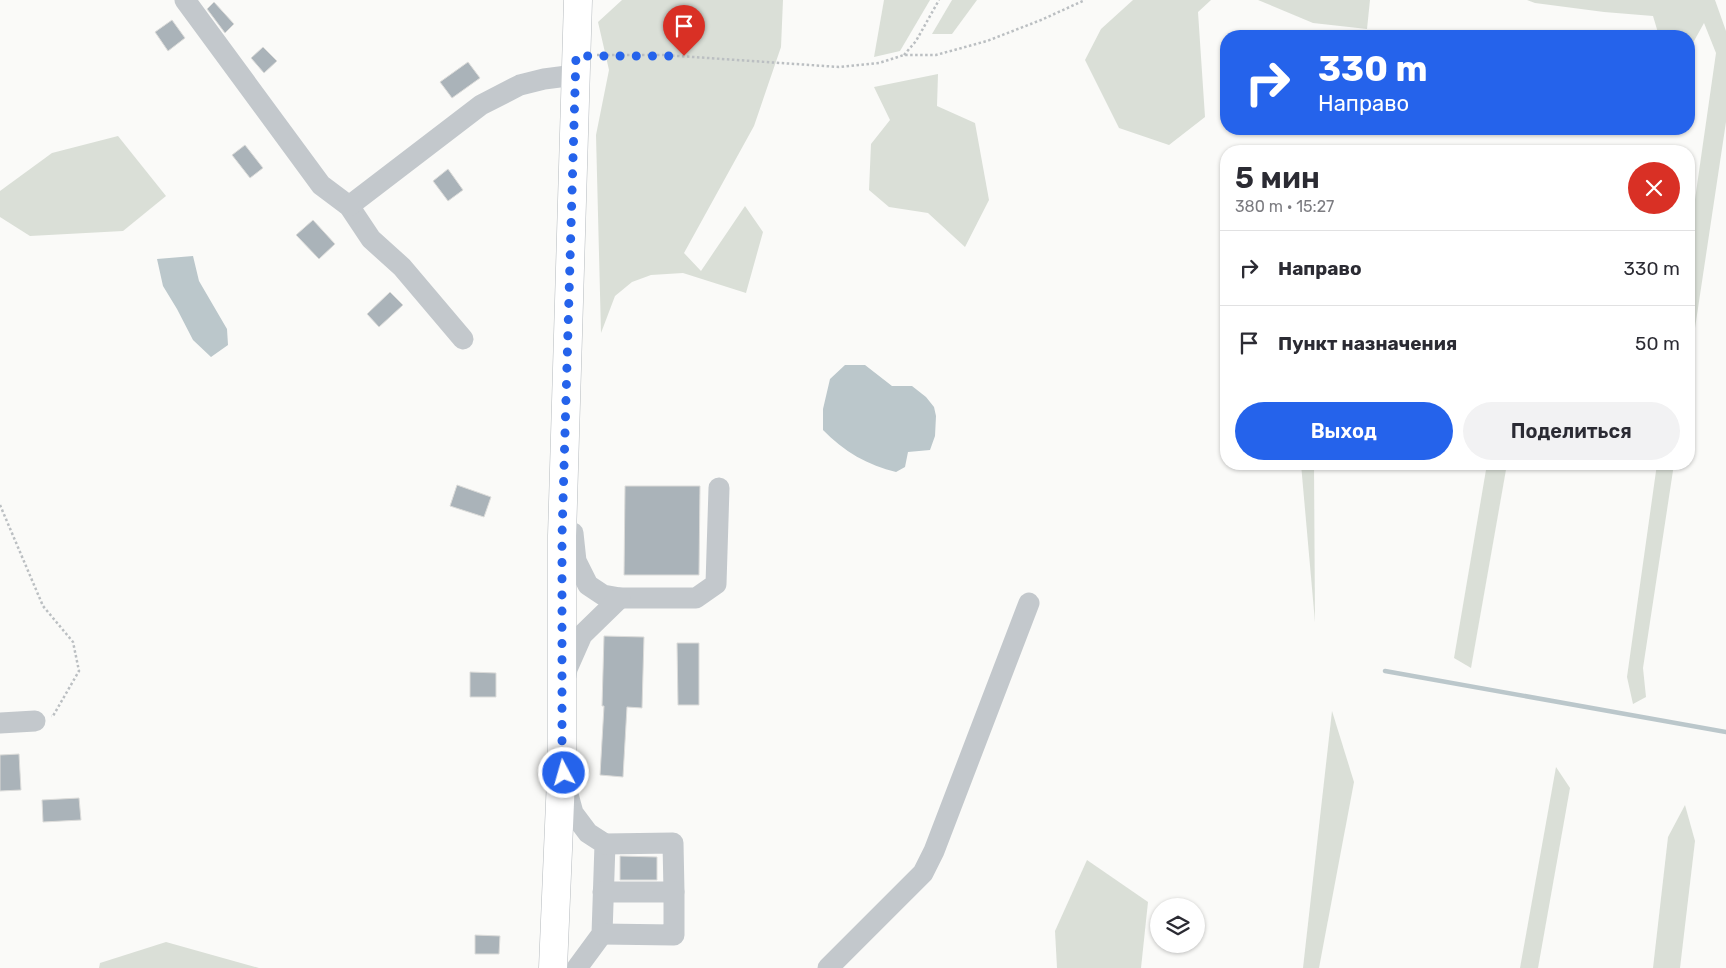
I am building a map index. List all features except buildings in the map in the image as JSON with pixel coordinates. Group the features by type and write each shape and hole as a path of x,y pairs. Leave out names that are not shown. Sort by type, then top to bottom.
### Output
{"main road":[{"path":"554,968 562,755 562,536 578,0"}],"lane":[{"path":"185,0 321,185 348,206 371,239 402,267 463,339"},
{"path":"348,206 481,105 520,85 544,79 576,65"},
{"path":"565,424 576,561 588,585 603,595 620,598 696,598 716,584 718,488"},
{"path":"562,707 567,669 582,634 620,598"},
{"path":"828,968 923,873 934,851 1029,604"},
{"path":"0,723 35,721"},
{"path":"562,755 567,791 573,813 588,833 605,844 673,843 674,935 602,934"},
{"path":"577,968 602,934 605,844"},
{"path":"603,892 674,892"}],"path":[{"path":"904,55 916,41 939,0"},
{"path":"576,65 664,55 839,67 879,63 904,55 936,55 987,41 1085,0"},
{"path":"0,505 43,606 73,642 79,671 53,716 35,721"}],"shaded area":[{"path":"622,0 783,0 781,47 754,126 684,253 701,271 745,206 763,232 746,293 683,273 651,275 632,282 615,296 601,333 596,135 609,70 598,22"},
{"path":"884,0 930,0 900,51 874,57"},
{"path":"952,0 977,0 952,34 932,34"},
{"path":"1133,0 1211,0 1198,12 1205,117 1169,145 1119,128 1085,60 1101,29"},
{"path":"1258,0 1370,0 1367,29 1313,23"},
{"path":"1527,0 1715,0 1726,31 1726,122 1695,328 1695,199 1716,53 1704,23 1695,39 1695,30 1657,30 1653,16 1535,3"},
{"path":"938,74 937,106 975,123 989,200 965,247 928,213 889,207 869,190 871,144 890,120 874,87"},
{"path":"118,136 166,196 123,231 30,236 0,217 0,191 52,153"},
{"path":"193,256 199,281 227,329 228,345 211,357 193,340 163,286 157,259"},
{"path":"845,365 865,365 892,386 912,386 926,397 934,407 936,416 935,436 930,450 908,452 905,467 896,472 876,466 857,457 839,445 823,430 823,409 830,379"},
{"path":"1302,470 1314,470 1315,622"},
{"path":"1486,470 1506,470 1471,668 1454,658"},
{"path":"1656,470 1673,470 1643,668 1646,697 1633,704 1627,677"},
{"path":"1332,711 1354,782 1319,968 1303,968"},
{"path":"1556,767 1570,788 1538,968 1520,968"},
{"path":"1685,805 1695,841 1680,968 1653,968 1668,837"},
{"path":"1087,860 1148,902 1141,968 1057,968 1055,931"},
{"path":"166,942 259,968 99,968 100,963"}],"waterway":[{"path":"1385,671 1726,732"}],"route":[{"path":"564,773 562,755 562,536 576,56 684,56"}]}
